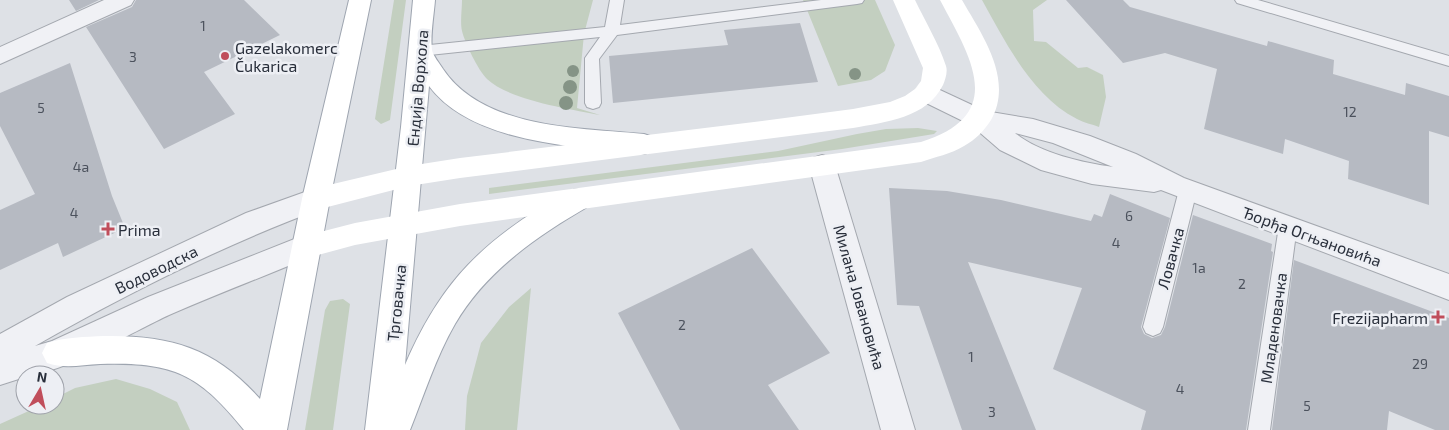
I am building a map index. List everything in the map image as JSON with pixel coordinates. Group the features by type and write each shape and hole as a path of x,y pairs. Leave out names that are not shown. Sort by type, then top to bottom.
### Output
{"main road":[{"path":"270,430 316,198 360,0"},
{"name":"Ендија Ворхола","path":"409,176 424,0"},
{"path":"316,198 409,176 486,164 767,130 875,113 906,106 927,93 935,77 935,68 904,0"},
{"path":"307,246 404,225 579,198 921,152 957,139 976,125 987,98 985,65 951,0"},
{"path":"420,51 450,94 470,108 506,123 563,136 644,144"},
{"name":"Трговачка","path":"382,430 409,176"},
{"path":"393,430 433,337 452,304 464,289 484,266 524,230 579,198"},
{"path":"58,353 97,350 133,351 182,359 196,364 218,379 265,430"}],"street":[{"path":"0,56 123,0"},
{"name":"Ђорђа Огњановића","path":"927,93 980,119 1009,143 1050,163 1092,174 1182,187 1449,287"},
{"name":"Милана Јовановића","path":"822,165 898,430"},
{"name":"Водоводска","path":"0,350 78,306 229,234 280,211 316,198"},
{"path":"0,371 58,353 159,306 307,246"}],"lane":[{"path":"593,103 592,58 612,31 617,0"},
{"path":"420,51 612,31 857,0"},
{"path":"1242,0 1449,61"},
{"name":"Ловачка","path":"1152,327 1182,187"},
{"name":"Младеновачка","path":"1259,430 1288,226"}],"green space":[{"path":"394,0 406,0 390,120 381,124 375,119"},
{"path":"462,0 593,0 584,34 577,108 600,115 556,107 524,98 510,93 487,79 476,63 462,31"},
{"path":"803,0 875,0 895,45 885,71 871,80 838,86"},
{"path":"982,0 1047,0 1033,10 1034,41 1046,42 1078,68 1087,67 1103,75 1106,97 1099,127 1082,122 1061,109 1033,83 1001,34"},
{"path":"918,128 937,131 934,134 842,149 489,194 489,188 778,151 886,129"},
{"path":"531,288 517,430 465,430 467,396 481,343 509,307"},
{"path":"343,299 350,304 333,430 305,430 325,310 330,301"},
{"path":"116,379 150,389 177,402 190,430 0,430 0,424 20,415 65,415 65,393 75,388"}],"building":[{"path":"69,0 99,0 76,11"},
{"path":"136,0 244,0 280,35 204,72 235,114 164,149 86,27 132,7"},
{"path":"1066,0 1123,0 1130,7 1267,46 1268,41 1334,60 1333,74 1405,95 1406,83 1449,96 1449,137 1429,131 1429,205 1348,179 1349,161 1285,139 1283,154 1204,129 1217,69 1165,53 1123,63"},
{"path":"800,23 818,82 613,103 609,56 728,45 724,30"},
{"path":"70,63 112,196 125,228 63,257 58,243 0,270 0,210 35,194 0,126 0,93"},
{"path":"889,188 947,191 1001,200 1091,221 1094,214 1102,217 1110,194 1170,218 1141,327 1144,334 1152,338 1161,335 1165,327 1193,215 1272,244 1271,251 1273,252 1246,430 1141,430 1146,411 1053,369 1082,288 968,262 1036,430 962,430 919,306 897,305"},
{"path":"752,248 830,353 768,385 799,430 680,430 618,313"},
{"path":"1294,260 1449,318 1449,430 1435,430 1389,411 1387,430 1272,430"}],"place":[{"name":"Gazelakomerc Čukarica","path":"225,56"},
{"name":"Prima","path":"108,229"},
{"name":"Frezijapharm","path":"1438,317"}]}
